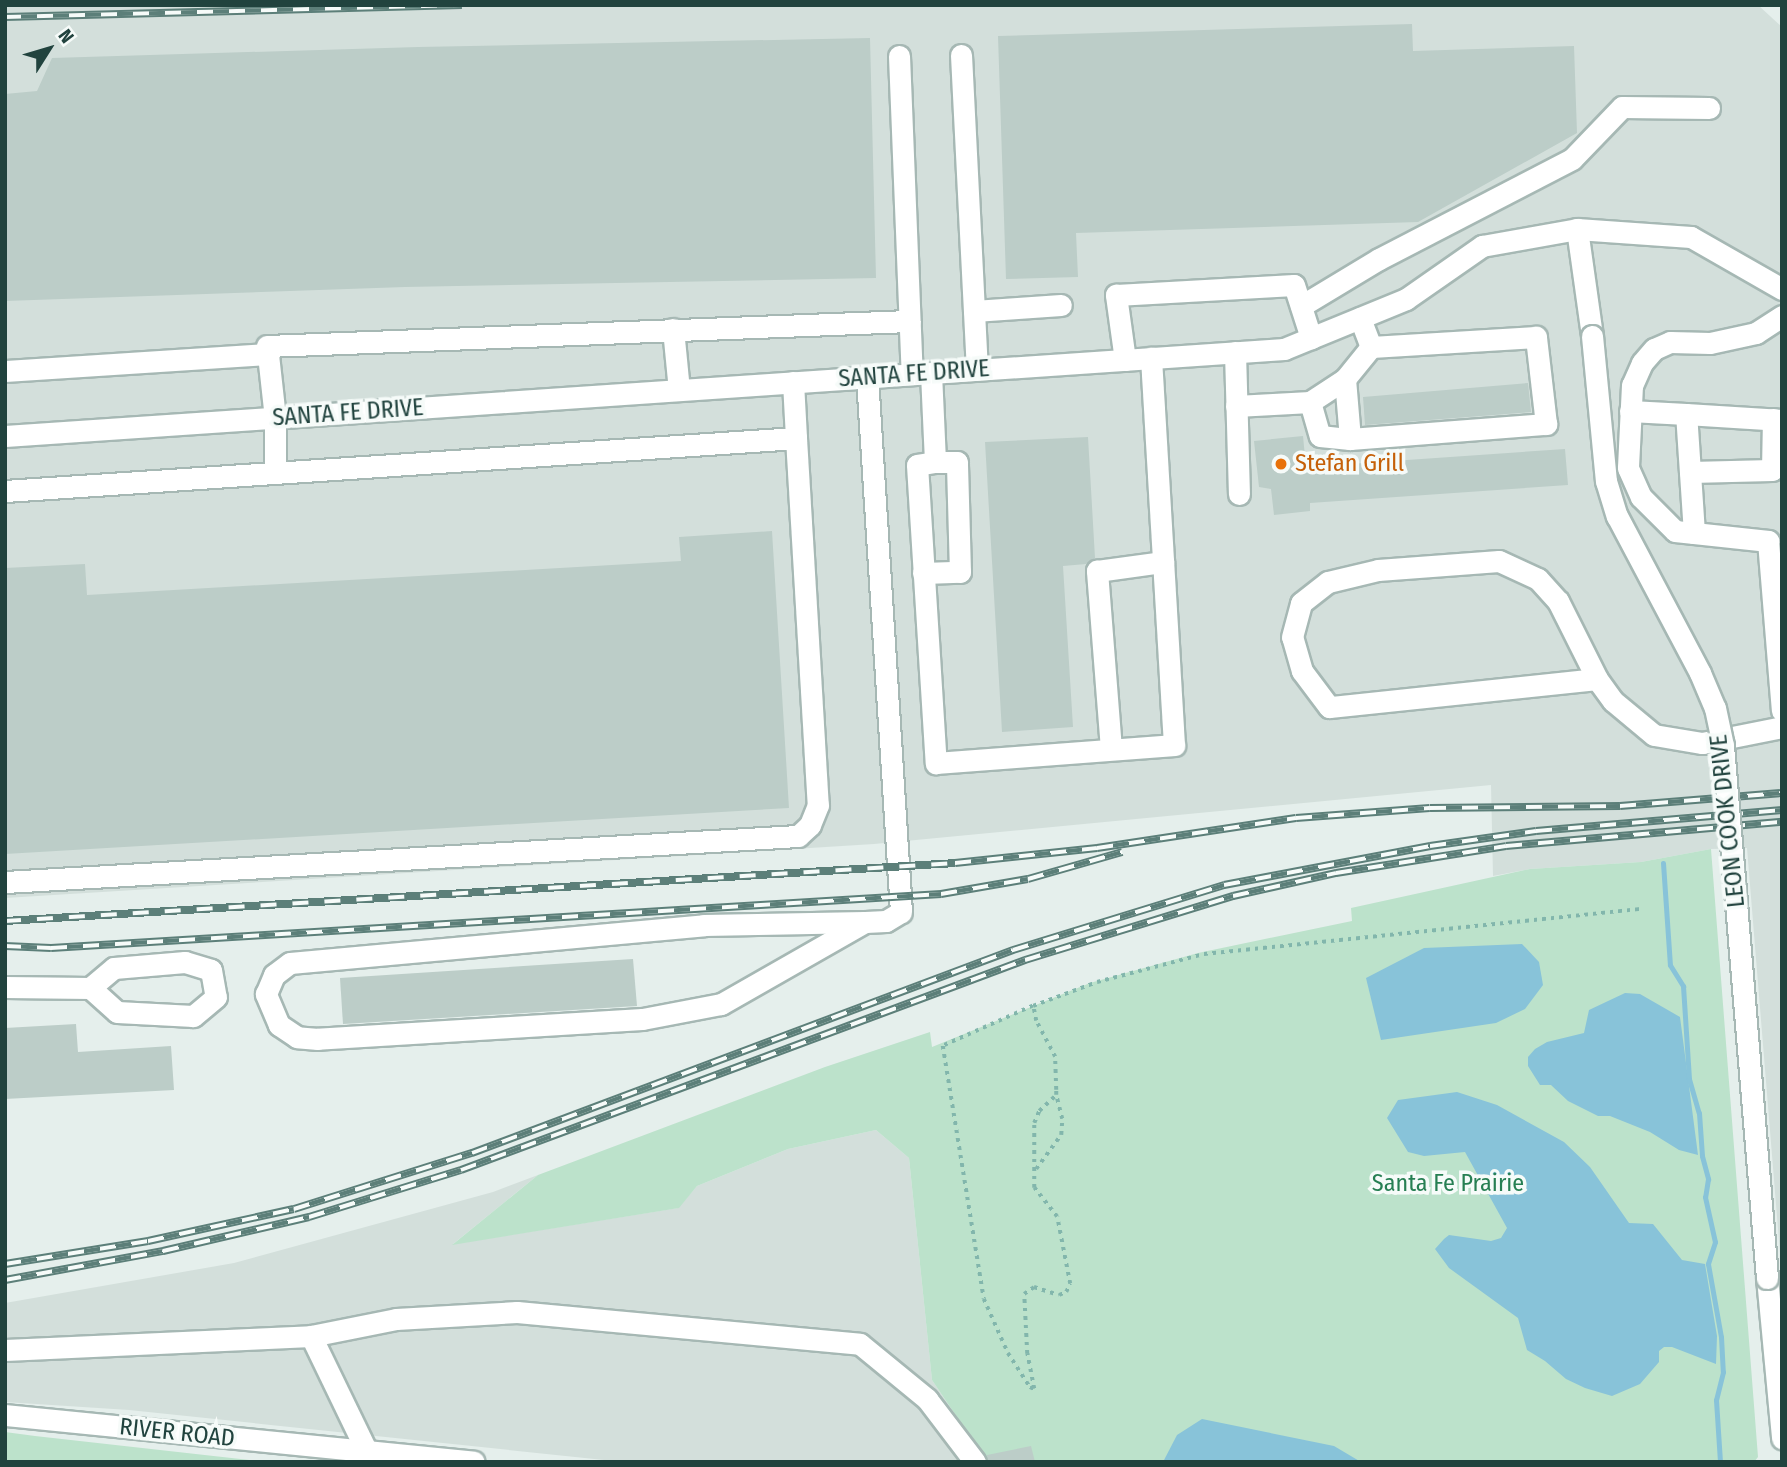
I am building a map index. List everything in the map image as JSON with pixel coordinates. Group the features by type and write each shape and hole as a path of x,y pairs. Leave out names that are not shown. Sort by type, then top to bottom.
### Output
{"street":[{"path":"961,55 977,370"},
{"path":"899,56 910,321 935,462"},
{"path":"1301,306 1379,259 1572,159 1622,107 1709,108"},
{"name":"SANTA FE DRIVE","path":"5,436 1284,349 1406,299 1482,246 1577,229 1691,237 1782,289"},
{"name":"LEON COOK DRIVE","path":"1577,229 1592,336 1605,481 1617,516 1700,673 1715,708 1723,746 1782,1438"},
{"path":"1125,360 1116,295 1294,285 1311,338"},
{"path":"974,311 1061,305"},
{"path":"1782,316 1756,333 1710,344 1670,342 1654,349 1642,363 1632,385 1628,468 1641,497 1675,531 1768,541 1782,710"},
{"path":"1360,318 1371,347"},
{"path":"275,472 275,418 267,346 910,321"},
{"path":"673,329 679,390"},
{"path":"1237,406 1310,402 1345,379 1371,347 1535,337 1546,424 1350,439 1320,436 1310,402"},
{"path":"1235,352 1239,494"},
{"path":"5,371 268,354"},
{"path":"923,573 960,572 957,462 935,462 916,466 923,573 936,763 1174,745 1151,358"},
{"path":"864,922 721,1003 642,1019 318,1039 298,1037 279,1025 267,994 274,975 290,963 704,925 886,921 901,912 867,377"},
{"path":"1345,379 1350,439"},
{"path":"5,882 798,836 810,825 818,805 793,382"},
{"path":"1630,411 1777,420 1772,470 1690,472"},
{"path":"1686,415 1694,533"},
{"path":"5,491 796,438"},
{"path":"1597,679 1329,707 1301,671 1293,636 1301,603 1328,582 1378,570 1499,561 1538,579 1558,601 1597,679 1613,701 1654,735 1702,743 1782,727"},
{"path":"1111,749 1097,570 1163,562"},
{"path":"5,986 90,988 117,1012 193,1016 216,998 211,970 185,962 114,968 90,988"},
{"path":"5,1350 311,1336 396,1319 517,1312 860,1344 927,1399 975,1462"},
{"path":"311,1336 367,1452"},
{"name":"RIVER ROAD","path":"5,1415 474,1462"}],"path":[{"path":"1056,1095 1039,1111 1034,1122 1034,1188 1057,1217 1070,1284 1066,1292 1059,1295 1034,1287 1024,1294 1027,1354 1034,1389 1008,1353 984,1299 943,1046 1033,1006 1097,982 1204,954 1641,909"},
{"path":"1033,1006 1036,1021 1055,1057 1056,1095 1062,1119 1061,1135 1036,1170"}],"shaded area":[{"path":"5,5 1758,5 1782,27 1782,1278 1747,848 1711,849 1641,862 1530,869 1493,876 1491,785 874,844 5,898"},
{"path":"876,1130 909,1158 932,1380 987,1462 623,1462 129,1410 5,1402 5,1303 234,1263 493,1192 538,1175 453,1244 678,1208 697,1186 788,1149"}],"green space":[{"name":"Santa Fe Prairie","path":"1711,849 1758,1457 1754,1462 987,1462 932,1380 909,1158 876,1130 788,1149 697,1186 679,1208 452,1245 538,1175 825,1067 930,1032 932,1047 1090,983 1198,953 1352,921 1351,908 1530,869 1641,862"},
{"path":"5,1432 35,1436 268,1462 5,1462"}],"water":[{"path":"1522,944 1539,962 1543,985 1525,1009 1496,1023 1381,1040 1366,978 1424,948"},
{"path":"1625,993 1640,994 1680,1017 1698,1155 1679,1150 1650,1132 1610,1116 1598,1116 1568,1101 1551,1085 1540,1085 1528,1066 1528,1057 1535,1049 1547,1042 1584,1033 1589,1010"},
{"path":"1457,1092 1497,1105 1564,1142 1590,1167 1629,1223 1653,1224 1682,1260 1705,1264 1717,1336 1716,1364 1672,1347 1664,1347 1659,1351 1659,1362 1640,1384 1612,1396 1566,1379 1527,1350 1518,1318 1449,1268 1435,1249 1449,1235 1491,1241 1501,1238 1507,1228 1465,1152 1424,1156 1408,1152 1387,1118 1398,1100"},
{"path":"1202,1419 1334,1446 1361,1462 1163,1462 1177,1435"}],"building":[{"path":"1412,24 1413,51 1574,46 1577,133 1418,222 1076,233 1078,277 1006,279 998,36"},
{"path":"870,38 876,278 405,287 5,301 5,94 37,91 52,58"},
{"path":"1528,383 1531,412 1365,425 1363,397"},
{"path":"1303,436 1306,467 1565,449 1568,485 1310,503 1310,511 1274,515 1271,489 1259,487 1254,441"},
{"path":"1088,437 1095,558 1086,564 1063,566 1073,727 1002,732 985,442"},
{"path":"772,531 789,808 5,854 5,568 85,564 87,595 681,561 679,537"},
{"path":"633,959 637,1006 343,1024 340,978"},
{"path":"76,1024 78,1052 171,1046 174,1090 5,1099 5,1028"},
{"path":"1031,1446 1035,1462 988,1462 987,1455"}],"waterway":[{"path":"1663,863 1670,965 1683,986 1689,1079 1699,1113 1702,1156 1708,1179 1705,1197 1715,1242 1708,1264 1721,1337 1723,1372 1716,1400 1720,1462"}],"railway":[{"path":"5,17 462,5"},
{"path":"5,921 955,863 1097,848 1296,818 1430,808 1620,806 1782,793"},
{"path":"5,1264 148,1241 294,1209 472,1153 1013,950 1224,885 1430,846 1536,831 1782,810"},
{"path":"5,1280 163,1251 309,1217 461,1170 1025,960 1233,896 1336,873 1506,846 1782,822"},
{"path":"5,946 51,948 941,894 1028,879 1122,852"}],"place":[{"name":"Stefan Grill","path":"1281,464"}]}
